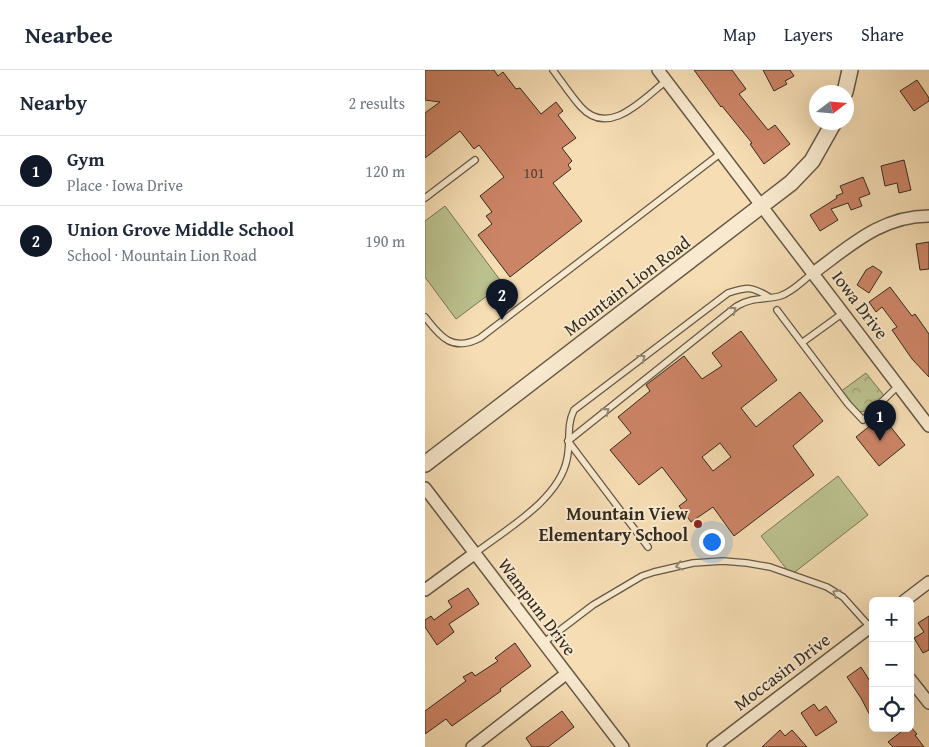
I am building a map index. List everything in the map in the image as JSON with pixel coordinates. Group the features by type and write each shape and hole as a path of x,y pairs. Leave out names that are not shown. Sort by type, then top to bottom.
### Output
{"street":[{"name":"Iowa Drive","path":"658,70 929,426"},
{"path":"847,85 850,70"},
{"name":"Mountain Lion Road","path":"425,464 762,207 791,183 812,162 830,130"},
{"path":"813,273 875,228 899,220 929,216"},
{"name":"Wampum Drive","path":"425,488 623,747"},
{"path":"425,590 475,554"},
{"path":"909,597 929,582"},
{"name":"Moccasin Drive","path":"713,747 869,629"},
{"path":"472,747 566,674"},
{"path":"914,684 929,703"}],"lane":[{"path":"553,70 582,108 599,119 610,119 621,115 667,81"},
{"path":"425,317 439,336 447,341 463,344 480,338 721,153"},
{"path":"425,198 475,160"},
{"path":"568,441 737,306 755,298 781,296 813,273"},
{"path":"475,554 535,508 561,476 567,458 570,418 574,410 728,293 743,288 754,288 769,297"},
{"path":"777,310 848,404 863,420 898,386"},
{"path":"803,342 843,313"},
{"path":"568,441 648,547"},
{"path":"543,643 593,605 642,576 693,563 723,561 747,562 770,567 827,587 843,597 869,624"}],"green space":[{"path":"445,206 503,284 456,319 425,277 425,221"},
{"path":"866,373 886,398 866,411 858,412 840,392"},
{"path":"838,476 868,515 791,575 761,536"}],"building":[{"path":"425,70 494,70 498,76 503,72 516,89 520,88 541,114 556,102 563,111 558,115 576,138 562,148 572,161 568,165 571,169 553,183 582,221 510,277 478,235 492,224 486,216 492,212 480,196 504,177 479,145 474,149 460,131 425,158 425,113 440,102 425,100"},
{"path":"694,70 732,70 746,89 739,94 768,130 775,125 790,144 764,164 750,144 752,143 721,107"},
{"path":"763,70 790,70 794,76 785,81 787,84 774,91"},
{"path":"917,80 929,101 914,111 900,91"},
{"path":"904,160 911,190 899,193 897,183 885,186 881,166"},
{"path":"863,177 870,194 859,198 862,206 851,210 848,203 831,209 838,220 820,231 810,215 843,193 840,186"},
{"path":"929,242 929,269 920,270 916,244"},
{"path":"873,266 882,272 869,293 857,285 866,270"},
{"path":"890,287 912,316 915,314 929,334 929,377 912,359 892,330 897,327 882,307 876,312 869,302"},
{"path":"741,331 777,380 741,408 756,427 800,392 823,421 793,446 814,475 734,536 713,507 691,522 679,506 687,500 662,467 639,485 610,450 631,433 618,417 650,391 646,385 684,356 702,379 722,366 712,353","holes":["720,443 731,457 713,471 702,457"]},
{"path":"882,416 905,445 879,466 856,437"},
{"path":"468,588 479,604 449,624 454,632 437,645 425,627 425,620 431,616 434,620 452,607 448,601"},
{"path":"929,616 929,650 923,653 914,638 924,632 918,623"},
{"path":"515,643 531,666 500,689 501,691 452,726 446,719 425,734 425,711 466,681 463,677 472,672 475,676 498,661 495,658"},
{"path":"861,667 869,680 869,713 861,698 847,677"},
{"path":"814,704 819,711 826,706 837,722 816,736 801,713"},
{"path":"562,711 574,727 548,747 532,747 526,738"},
{"path":"780,730 785,736 792,730 807,747 762,747"},
{"path":"914,731 924,747 893,747 888,742 901,732"}],"place":[{"name":"Union Grove Middle School","path":"502,320"},
{"name":"Gym","path":"880,441"},
{"name":"Mountain View Elementary School","path":"698,524"}]}
